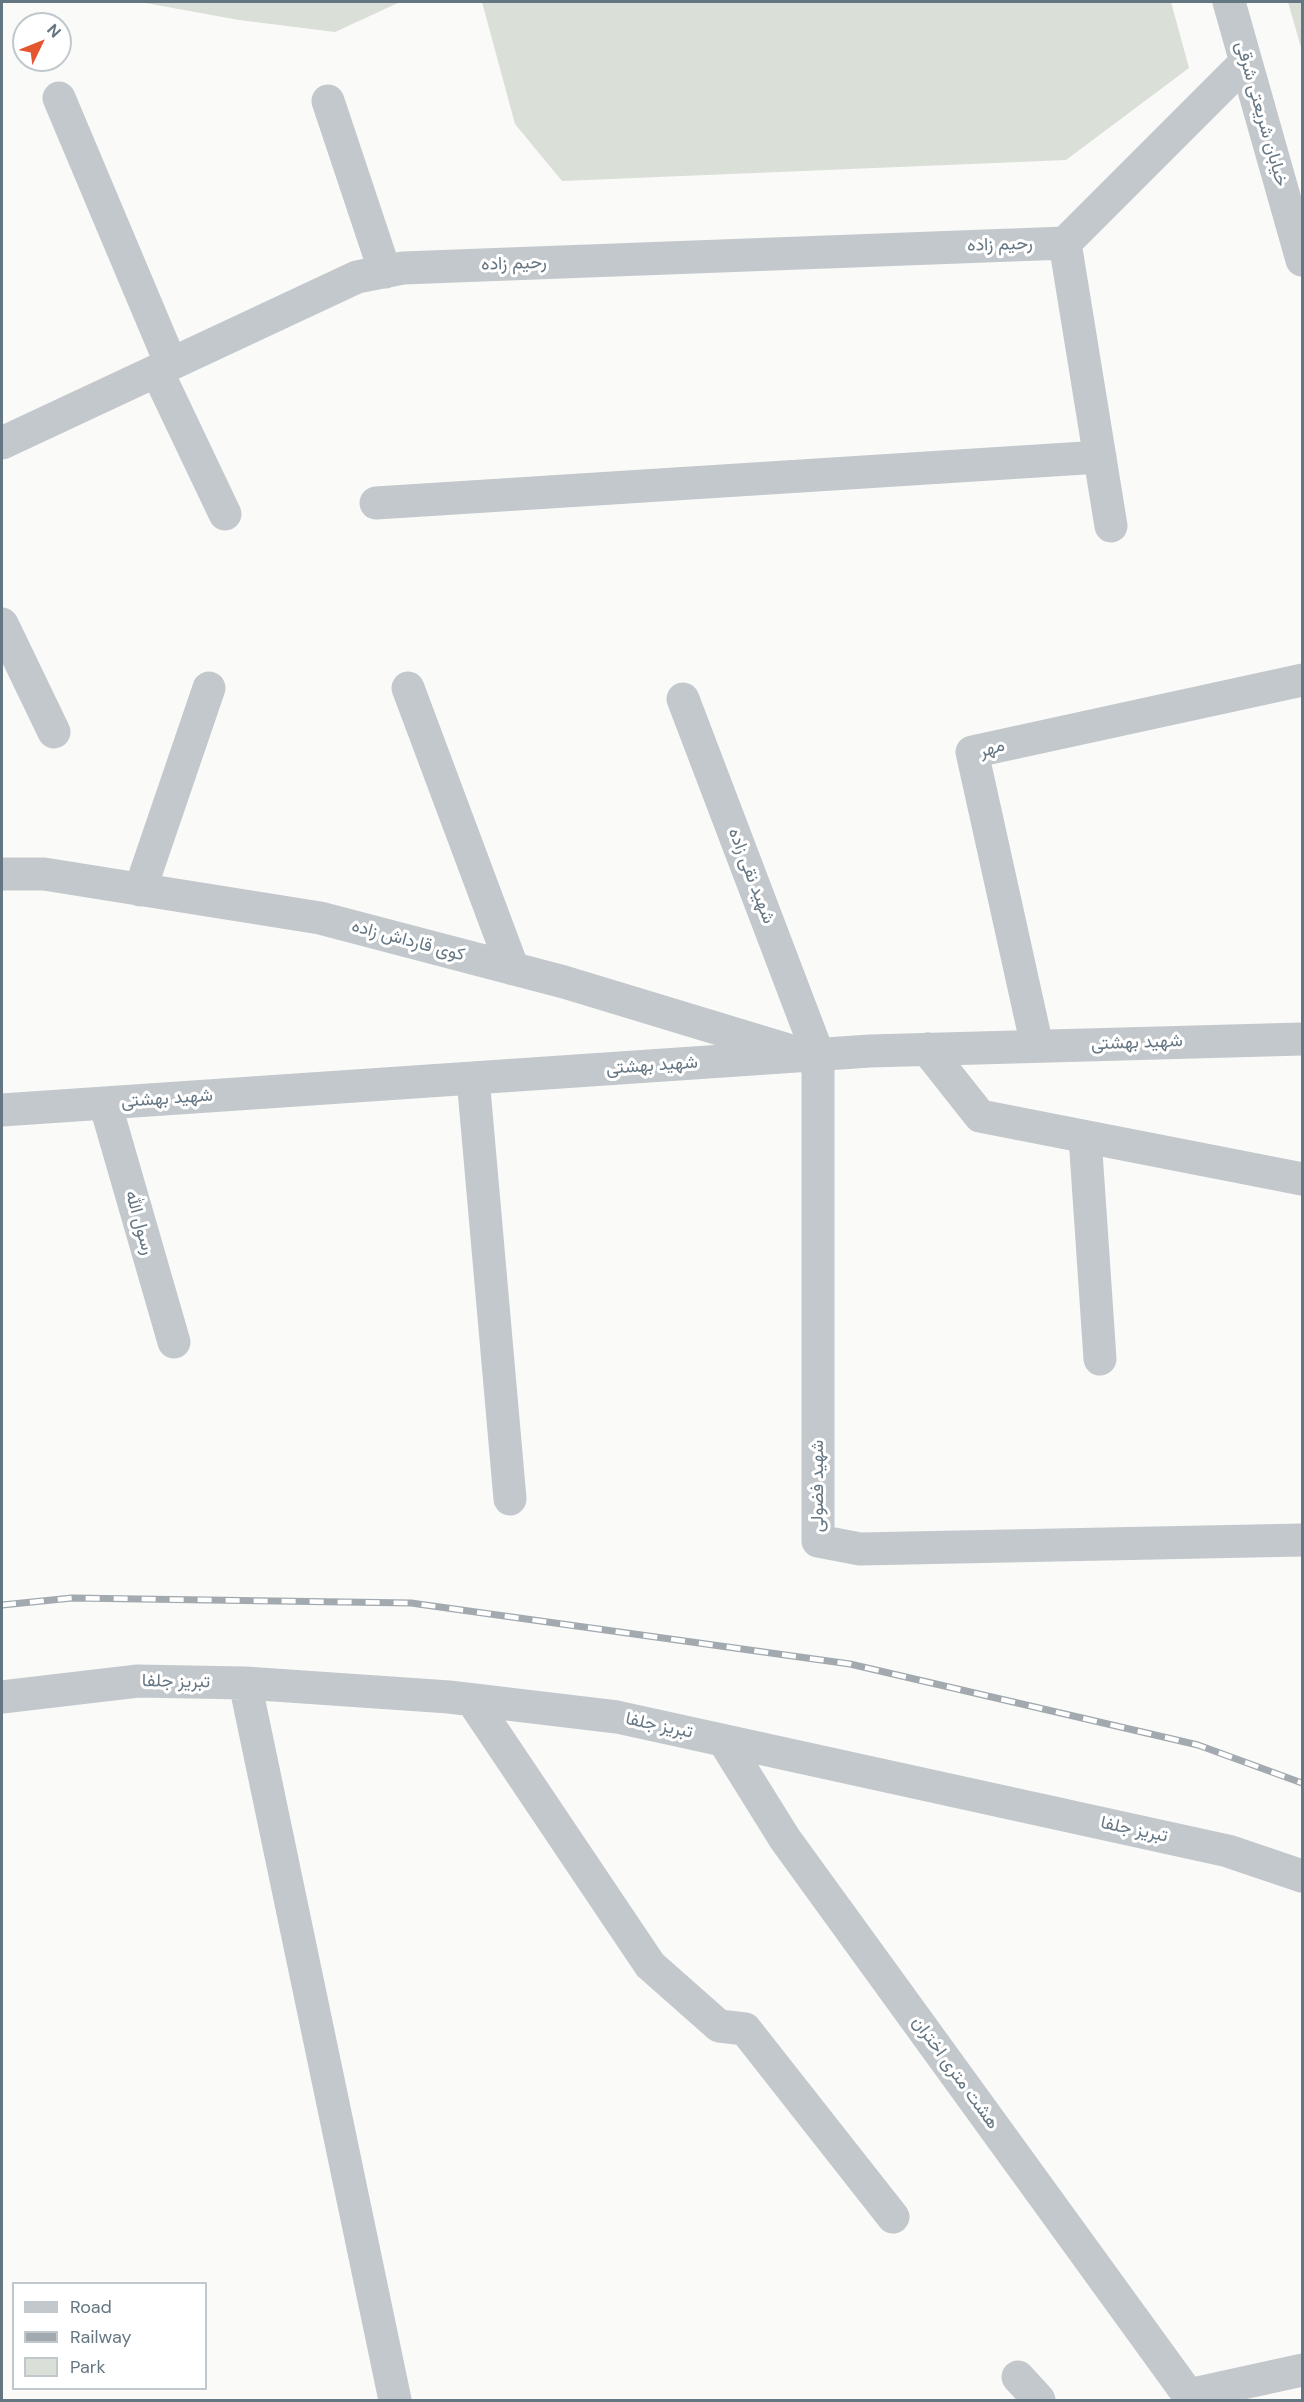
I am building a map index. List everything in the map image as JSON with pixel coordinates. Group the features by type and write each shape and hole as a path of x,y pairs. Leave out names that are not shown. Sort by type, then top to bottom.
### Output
{"street":[{"name":"خیابان شریعتی شرقی","path":"1229,2 1302,261"},
{"path":"1112,526 1065,243 1246,62"},
{"path":"59,98 164,368 225,514"},
{"path":"328,101 385,272"},
{"name":"رحیم زاده","path":"2,443 357,277 403,268 1065,243"},
{"path":"376,502 1100,457"},
{"path":"2,624 54,732"},
{"name":"مهر","path":"1037,1046 972,752 1302,681"},
{"path":"140,890 209,688"},
{"path":"408,688 513,969"},
{"name":"شهید نقی زاده","path":"683,699 811,1055"},
{"name":"کوی قارداش زاده","path":"2,874 44,874 320,918 513,969 811,1055"},
{"name":"شهید بهشتی","path":"2,1110 811,1055 927,1049 1302,1038"},
{"path":"927,1049 980,1116 1302,1179"},
{"name":"شهید فضولی","path":"811,1055 818,1541 860,1549 1302,1540"},
{"path":"473,1078 510,1499"},
{"name":"رسول الله","path":"105,1103 174,1342"},
{"path":"1085,1137 1100,1359"},
{"name":"تبریز جلفا","path":"2,1697 138,1681 245,1683 472,1700 617,1717 1228,1851 1302,1876"},
{"path":"245,1683 395,2400"},
{"path":"472,1700 650,1965 719,2026 745,2029 893,2217"},
{"name":"هشت متری اختران","path":"724,1741 785,1839 1190,2398"},
{"path":"1190,2398 1302,2370"},
{"path":"1017,2377 1039,2400"}],"green space":[{"path":"140,2 400,2 335,32 239,20"},
{"path":"482,2 1171,2 1189,68 1066,160 562,181 515,124"},
{"path":"1288,2 1302,2 1302,51"}],"railway":[{"path":"2,1605 72,1598 411,1603 850,1664 1198,1745 1302,1783"}]}
